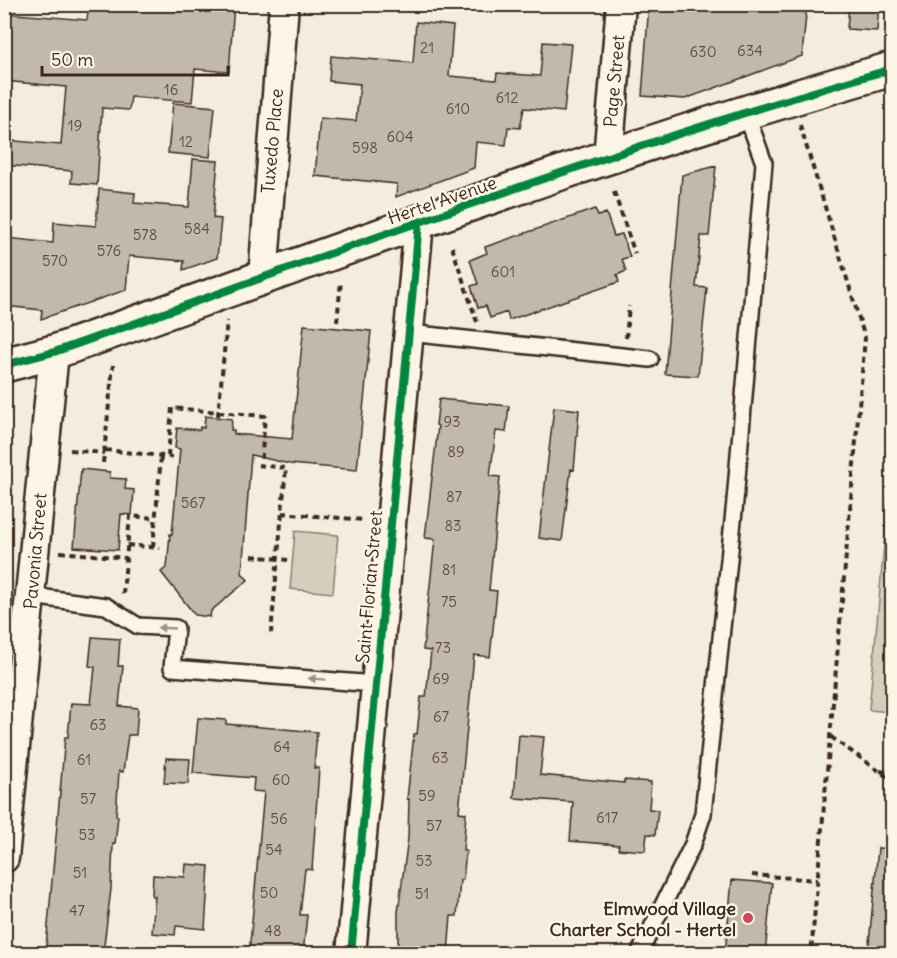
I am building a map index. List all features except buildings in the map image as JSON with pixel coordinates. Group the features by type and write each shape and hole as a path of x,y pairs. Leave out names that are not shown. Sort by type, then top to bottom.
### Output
{"street":[{"name":"Tuxedo Place","path":"263,278 284,4"},
{"name":"Page Street","path":"608,158 621,4"},
{"name":"Hertel Avenue","path":"4,365 54,352 608,158 892,69"},
{"name":"Saint Florian Street","path":"351,954 419,224"},
{"name":"Pavonia Street","path":"4,858 32,596 54,352"}],"lane":[{"path":"639,954 693,844 704,803 764,163 746,113"},
{"path":"409,333 650,359"},
{"path":"32,596 106,606 138,627 176,628 172,668 375,684"}],"path":[{"path":"800,127 865,338 811,954"},
{"path":"614,192 635,254"},
{"path":"452,248 480,330"},
{"path":"337,322 341,280"},
{"path":"625,346 629,306"},
{"path":"219,414 228,320"},
{"path":"104,463 113,365"},
{"path":"60,449 170,456 172,408 219,414 265,416 260,465 286,468 271,633"},
{"path":"153,547 161,456"},
{"path":"282,513 369,521"},
{"path":"123,590 130,516 156,518"},
{"path":"127,545 160,548"},
{"path":"51,552 126,558"},
{"path":"252,556 288,560"},
{"path":"830,737 889,778"},
{"path":"880,771 892,773"},
{"path":"752,875 818,880"}],"shaded area":[{"path":"892,456 892,712 869,710"},
{"path":"295,531 338,535 333,593 290,589"}],"cycle path":[{"path":"4,365 54,352 576,168 786,100 892,69"},
{"path":"351,954 419,223"}],"place":[{"name":"Elmwood Village Charter School - Hertel","path":"748,918"}]}
